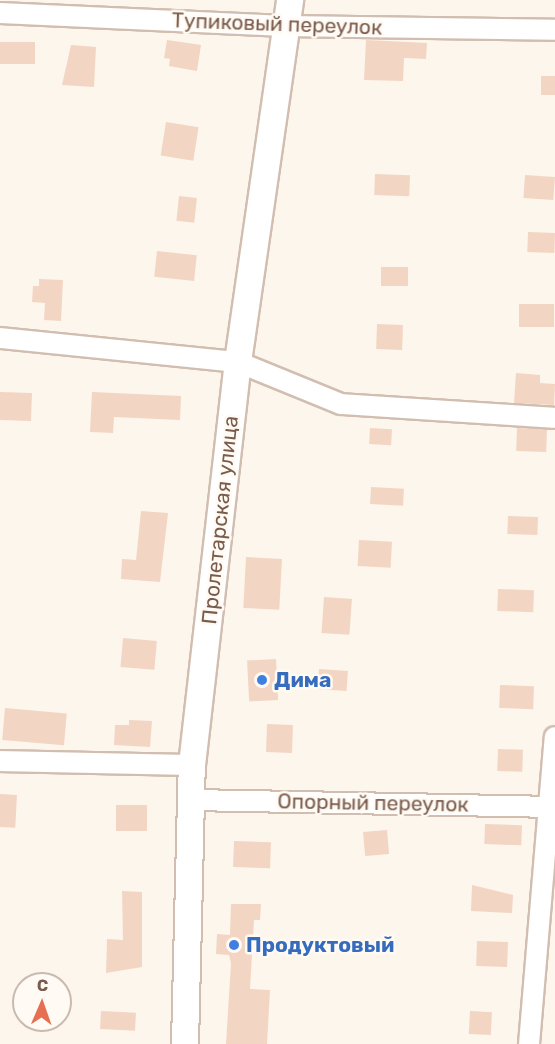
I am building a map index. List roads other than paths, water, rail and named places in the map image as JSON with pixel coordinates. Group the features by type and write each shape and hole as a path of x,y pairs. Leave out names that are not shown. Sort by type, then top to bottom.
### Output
{"street":[{"name":"Пролетарская улица","path":"184,1044 192,765 238,362 290,0"},
{"name":"Тупиковый переулок","path":"0,13 285,26 555,30"},
{"path":"0,338 238,362 341,404 555,418"},
{"path":"529,1044 553,807 555,737"},
{"path":"0,761 192,765"},
{"name":"Опорный переулок","path":"191,800 553,807"}],"place":[{"name":"Дима","path":"262,680"},
{"name":"Продуктовый","path":"234,945"}]}
